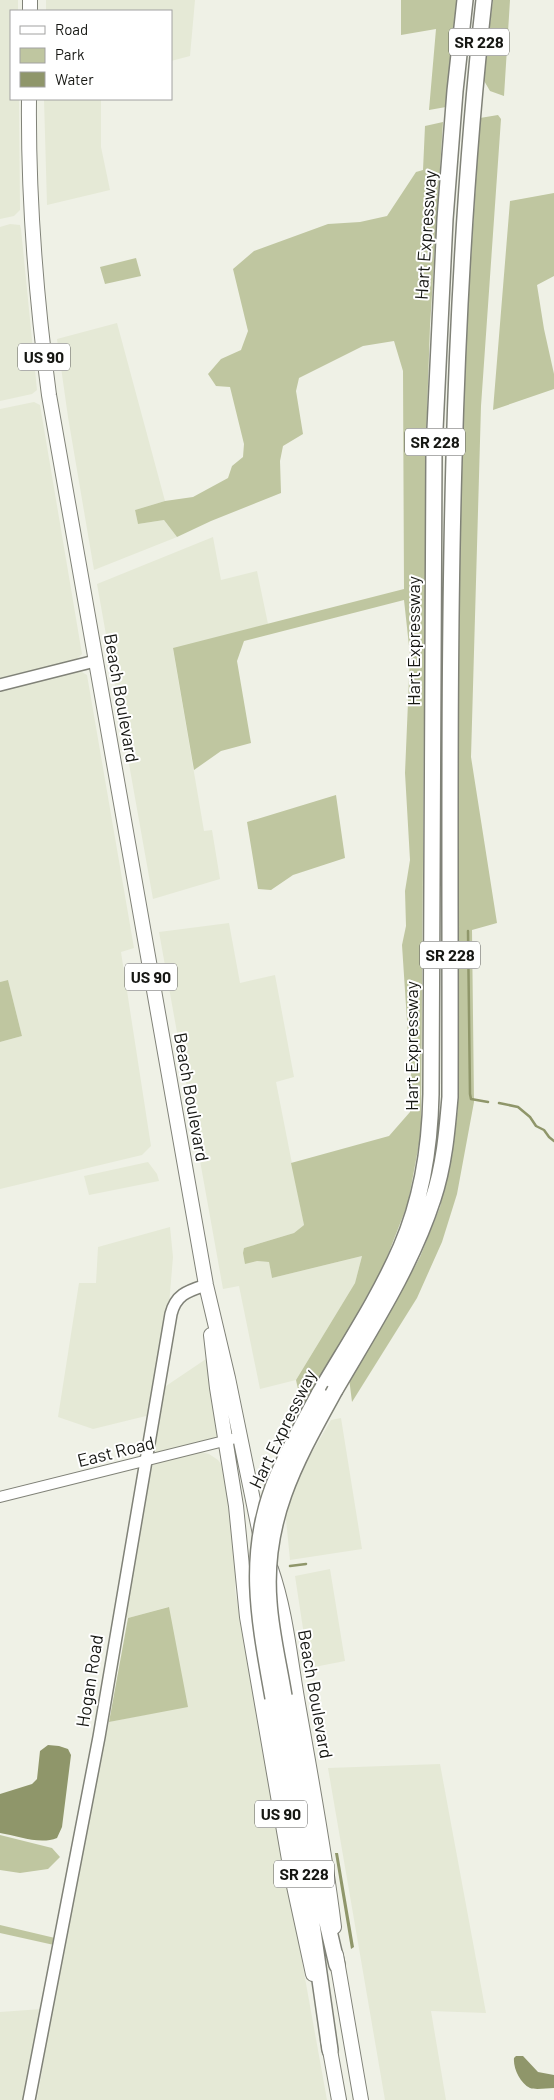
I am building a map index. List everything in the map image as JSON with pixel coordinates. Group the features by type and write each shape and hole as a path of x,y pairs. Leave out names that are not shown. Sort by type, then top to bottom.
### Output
{"highway":[{"name":"Hart Expressway","path":"337,1966 257,1602 257,1569 259,1541 265,1513 278,1474 319,1394 375,1299 402,1245 420,1189 428,1145 431,1094 434,450 440,308 452,133 465,0"},
{"name":"Hart Expressway","path":"330,2050 278,1697 268,1574 272,1532 289,1478 335,1390 406,1266 438,1182 447,1129 450,1097 453,452 463,239 471,129 484,0"},
{"name":"Beach Boulevard","path":"29,100 31,216 42,344 56,441 206,1285 213,1360 237,1513 243,1589 252,1650 294,1890 330,2050 338,2100"},
{"name":"Beach Boulevard","path":"208,1300 225,1364 255,1520 279,1599 326,1866 337,1966 362,2100"}],"main road":[{"path":"0,685 95,661"},
{"name":"Hogan Road","path":"30,2100 99,1737 173,1309 182,1295 206,1285"}],"street":[{"name":"East Road","path":"0,1498 240,1437"}],"shaded area":[{"path":"0,0 18,0 18,10 10,10 10,100 19,100 20,210 14,216 0,219"},
{"path":"46,0 195,0 190,56 172,61 172,10 46,10"},
{"path":"44,100 101,100 101,147 110,190 47,205"},
{"path":"10,224 20,225 21,229 37,390 32,394 0,401 0,227"},
{"path":"117,323 165,501 135,510 138,524 164,520 177,537 94,570 57,339"},
{"path":"34,402 40,405 82,654 77,659 0,678 0,409"},
{"path":"213,537 221,580 257,571 268,624 173,649 204,831 212,830 220,879 153,899 97,584"},
{"path":"80,671 87,675 134,948 121,952 151,1146 142,1155 0,1189 0,1042 22,1036 8,980 0,982 0,691"},
{"path":"229,923 240,983 275,975 294,1077 276,1082 304,1225 294,1233 244,1248 257,1261 269,1262 272,1278 362,1256 355,1283 296,1380 260,1389 239,1286 223,1289 159,932"},
{"path":"148,1162 157,1174 159,1181 89,1195 84,1176"},
{"path":"170,1227 173,1257 169,1305 150,1415 93,1429 58,1417 79,1283 96,1283 98,1247"},
{"path":"206,1359 219,1433 214,1440 158,1454 152,1449 163,1388"},
{"path":"341,1418 362,1549 290,1560 285,1509 298,1476 331,1420"},
{"path":"201,1452 209,1454 218,1460 228,1486 236,1564 235,1590 327,2100 37,2100 75,1873 109,1722 187,1706 168,1607 128,1618 122,1615 150,1468 154,1464"},
{"path":"330,1569 345,1661 309,1668 295,1576"},
{"path":"440,1764 486,2013 431,2011 446,2100 385,2100 328,1768"},
{"path":"42,2009 23,2100 0,2100 0,2012"}],"green space":[{"path":"401,0 458,0 446,107 429,110 436,29 401,35"},
{"path":"493,0 510,0 504,96 490,91 483,79"},
{"path":"498,115 501,119 481,406 471,757 497,923 472,930 474,1102 457,1194 442,1242 417,1298 352,1402 349,1378 388,1316 420,1257 440,1207 452,1156 458,1107 459,563 462,397 480,118"},
{"path":"443,122 430,326 426,441 421,1133 408,1203 384,1265 303,1412 296,1380 355,1283 362,1256 272,1278 269,1262 257,1261 245,1264 243,1253 244,1248 294,1233 304,1225 291,1163 389,1136 410,1112 412,1085 402,945 406,926 405,891 410,860 405,773 410,655 404,600 244,641 237,661 251,743 221,751 194,770 173,648 404,589 403,371 394,341 363,346 299,378 296,391 303,434 283,446 280,461 281,493 177,537 164,520 138,524 135,510 165,501 193,497 228,478 232,466 243,457 244,444 230,387 216,386 208,374 221,359 241,350 248,331 233,269 254,251 328,224 360,222 387,216 416,172 423,170 425,126"},
{"path":"554,193 554,276 537,285 554,374 554,389 493,410 510,201"},
{"path":"136,258 141,276 105,284 100,267"},
{"path":"336,795 345,858 293,875 271,890 258,889 247,822"},
{"path":"8,980 22,1036 0,1042 0,982"},
{"path":"169,1607 188,1707 109,1722 128,1618"},
{"path":"0,1835 52,1848 60,1857 48,1869 20,1873 0,1870"},
{"path":"0,1925 55,1938 54,1945 0,1933"}],"water":[{"path":"48,1745 68,1749 71,1755 62,1827 57,1838 43,1841 0,1833 0,1794 32,1784 37,1779 40,1751"},
{"path":"335,1853 338,1853 354,1947 351,1949"},
{"path":"516,2056 523,2056 538,2072 554,2075 554,2088 535,2089 526,2086 516,2071 514,2058"}],"waterway":[{"path":"468,931 470,1094 471,1099 488,1102"},
{"path":"499,1103 518,1107 554,1141"},
{"path":"290,1566 306,1564"}]}
